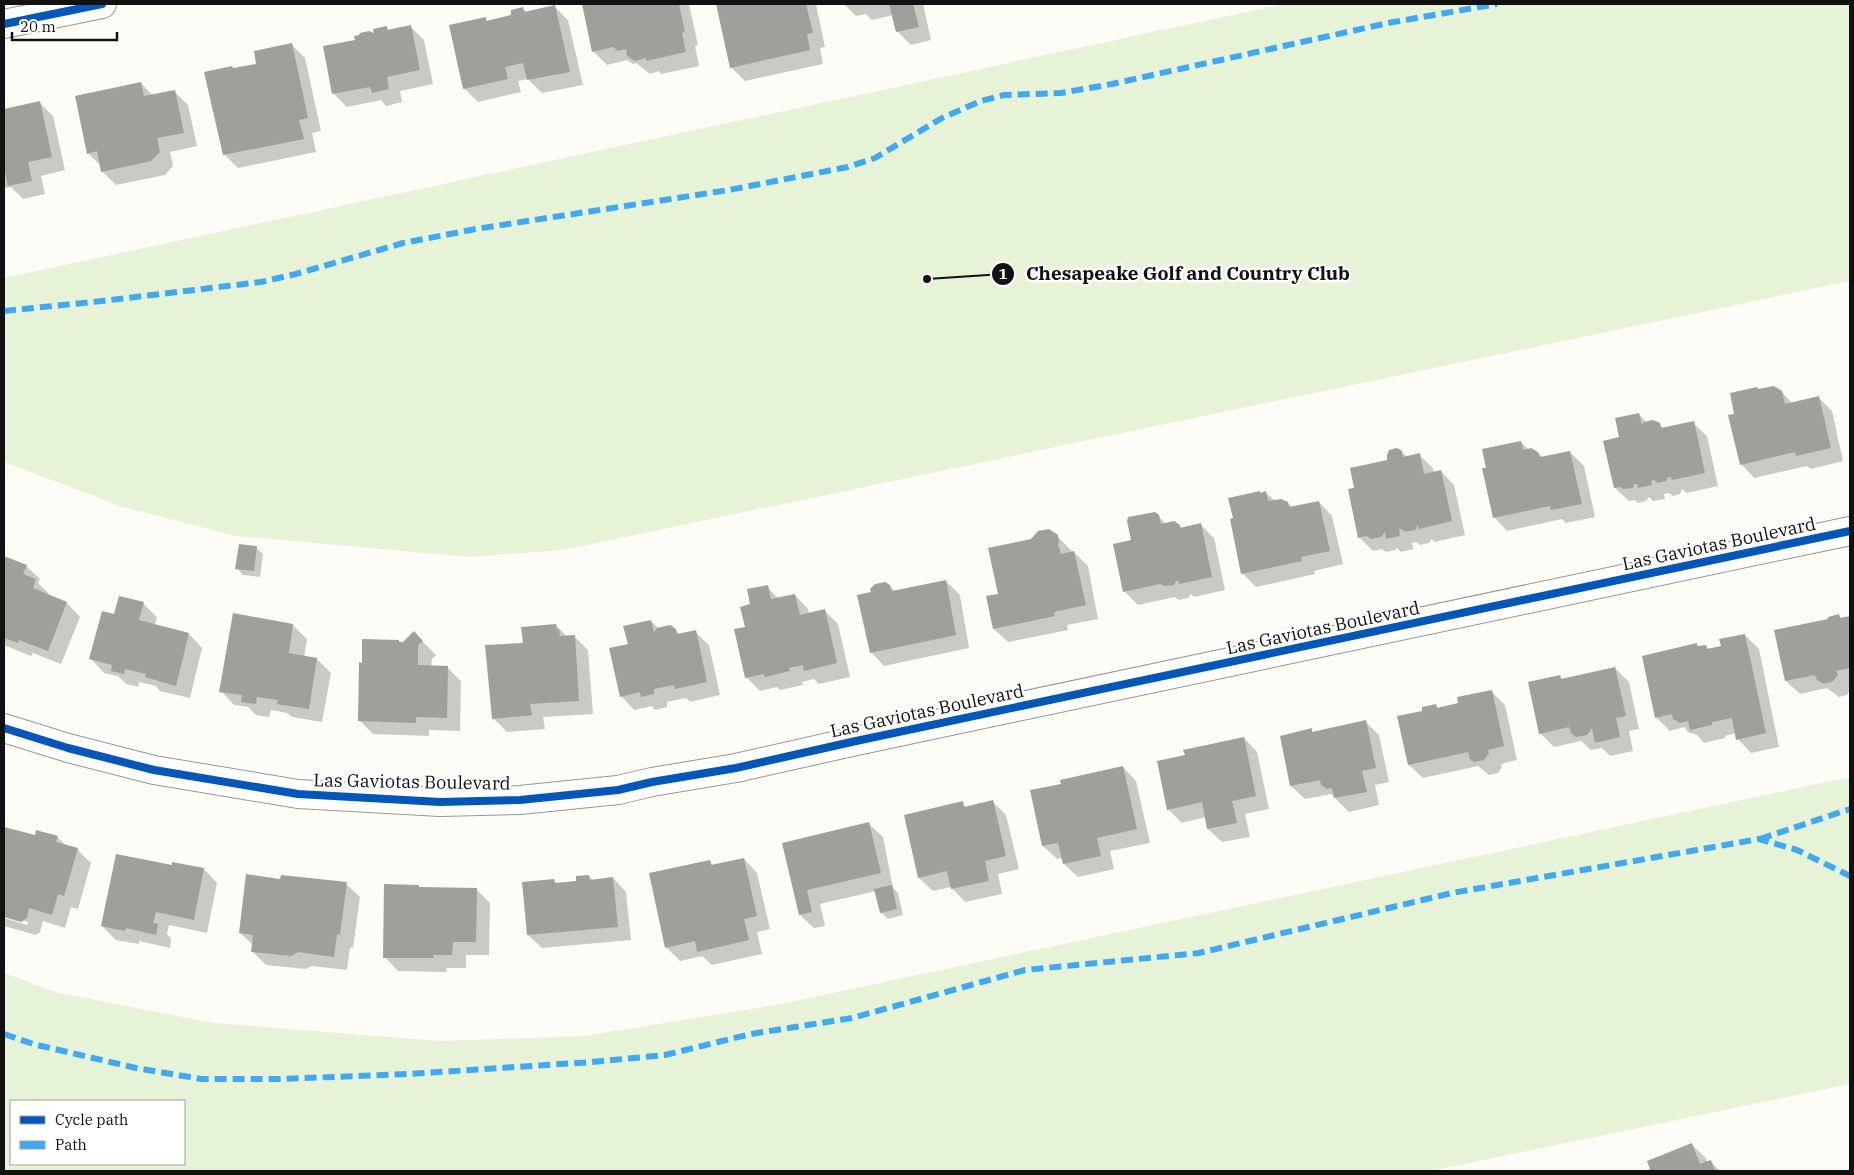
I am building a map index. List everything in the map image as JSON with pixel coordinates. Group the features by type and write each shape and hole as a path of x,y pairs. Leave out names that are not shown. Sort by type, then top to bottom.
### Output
{"street":[{"path":"4,24 102,4"},
{"name":"Las Gaviotas Boulevard","path":"4,728 68,748 154,770 298,794 440,802 520,800 598,792 736,768 1850,531"}],"green space":[{"path":"1284,4 1850,4 1850,281 563,550 469,557 236,536 123,507 4,462 4,278"},
{"path":"1850,777 1850,1084 1431,1171 4,1171 4,973 59,993 214,1023 440,1041 584,1036 776,1005"}],"building":[{"path":"582,4 679,4 685,32 682,33 686,52 646,61 646,58 635,61 627,56 626,49 618,51 613,47 592,52"},
{"path":"716,4 806,4 813,33 807,34 810,50 730,68"},
{"path":"889,4 913,4 919,27 896,32"},
{"path":"555,5 570,72 527,80 523,63 505,67 508,79 463,89 449,25 486,17 486,21 511,15 511,10 523,7 524,12"},
{"path":"411,25 420,70 387,77 389,89 372,93 370,87 332,94 323,46 355,40 354,36 360,33 369,31 374,33 373,29 387,26 387,30"},
{"path":"292,43 308,118 299,120 304,139 223,155 204,72 232,66 233,68 256,64 254,51"},
{"path":"141,82 144,96 175,90 184,133 157,138 160,152 151,161 101,172 97,151 87,154 75,96"},
{"path":"40,101 52,157 28,162 32,181 8,186 4,167 4,109"},
{"path":"1774,386 1782,391 1785,404 1819,396 1831,448 1796,456 1795,452 1740,465 1728,415 1734,414 1730,393 1757,387 1758,389"},
{"path":"1639,413 1642,425 1644,422 1653,420 1660,423 1661,428 1694,421 1705,473 1672,480 1671,477 1668,477 1666,481 1658,483 1654,480 1651,481 1652,485 1638,488 1637,484 1634,484 1633,488 1614,488 1603,441 1619,437 1615,418"},
{"path":"1521,441 1523,450 1531,448 1538,452 1540,457 1570,451 1582,504 1551,510 1550,506 1493,518 1482,468 1486,468 1482,449"},
{"path":"1397,448 1402,451 1403,457 1420,453 1424,474 1441,470 1452,521 1419,529 1418,525 1415,530 1405,532 1399,529 1400,536 1386,539 1385,532 1381,537 1371,539 1367,536 1358,538 1348,489 1354,488 1350,468 1387,460 1389,450"},
{"path":"1260,491 1260,493 1266,491 1268,501 1281,499 1288,502 1289,507 1319,501 1330,551 1301,557 1302,561 1241,574 1230,519 1233,518 1228,498"},
{"path":"1155,512 1159,515 1161,524 1174,521 1180,525 1180,528 1201,523 1212,577 1179,584 1176,581 1174,585 1165,586 1160,584 1123,592 1113,544 1131,540 1127,521 1128,517"},
{"path":"1049,529 1058,535 1059,543 1057,547 1059,546 1061,554 1074,551 1086,605 1054,612 1055,616 993,629 986,596 998,594 988,548 1031,539 1038,531"},
{"path":"239,544 257,546 254,571 235,569"},
{"path":"4,556 27,565 23,574 36,579 33,588 67,602 48,651 19,640 18,643 4,638"},
{"path":"946,580 956,635 870,653 857,595 871,592 870,589 875,584 885,582 890,585 892,591"},
{"path":"768,585 771,599 795,594 800,615 825,609 837,663 804,671 803,665 789,668 790,671 765,677 764,674 745,678 734,629 745,627 740,607 750,604 747,589"},
{"path":"119,596 144,602 139,620 189,633 176,686 145,677 146,674 125,669 124,674 111,671 112,665 89,659 102,611 114,614"},
{"path":"233,613 293,624 289,653 317,658 309,709 277,704 278,700 257,697 256,704 241,702 242,695 219,692"},
{"path":"1839,614 1840,618 1850,616 1850,668 1836,671 1838,675 1833,681 1824,684 1817,680 1815,675 1785,681 1774,630 1828,619 1828,617"},
{"path":"651,620 654,632 657,628 670,625 676,629 677,634 696,630 707,682 675,689 674,685 654,689 654,694 641,697 640,692 620,697 609,648 628,644 623,626"},
{"path":"556,624 560,636 575,635 579,701 530,704 532,715 492,719 485,645 523,643 521,627"},
{"path":"414,631 423,641 418,645 418,665 448,666 447,718 416,717 416,723 358,721 359,662 362,663 362,639 399,640 399,642 403,642"},
{"path":"1745,634 1766,733 1736,740 1732,718 1712,722 1712,725 1690,730 1688,721 1680,723 1673,719 1672,714 1655,718 1642,656 1697,643 1697,646 1706,645 1707,649 1721,646 1719,639"},
{"path":"1615,667 1626,716 1616,718 1620,737 1595,743 1592,728 1587,735 1576,737 1571,733 1569,727 1539,734 1528,682 1560,675 1561,679"},
{"path":"1492,690 1504,746 1488,750 1489,753 1484,760 1474,762 1470,759 1468,752 1408,765 1397,716 1422,711 1422,707 1436,704 1437,708 1458,703 1457,697"},
{"path":"1366,720 1376,768 1362,771 1367,792 1334,798 1332,788 1327,789 1321,785 1320,780 1290,786 1280,736 1312,728 1312,732"},
{"path":"1244,737 1256,796 1232,801 1237,823 1207,829 1202,802 1167,810 1157,761 1185,755 1183,750"},
{"path":"1123,766 1137,829 1097,838 1101,856 1063,864 1058,843 1042,846 1030,790 1061,784 1060,780"},
{"path":"993,800 1006,856 985,861 989,881 951,889 947,871 918,878 904,815 963,801 964,807"},
{"path":"869,822 881,873 807,890 812,912 799,915 782,843"},
{"path":"4,827 35,835 36,830 58,836 56,842 78,848 64,896 58,894 52,915 29,908 27,918 21,922 4,917"},
{"path":"116,854 172,865 172,862 204,868 194,920 156,912 153,923 158,924 156,935 126,928 125,931 101,926"},
{"path":"744,858 757,916 744,919 749,940 697,952 695,941 665,948 649,873 710,860 711,865"},
{"path":"246,874 280,879 281,875 347,882 340,935 337,934 334,957 298,952 291,956 251,952 253,935 239,933"},
{"path":"589,875 590,880 613,877 618,927 527,935 522,882 554,879 555,883 576,881 576,876"},
{"path":"384,884 477,888 476,942 453,942 452,955 433,955 434,958 383,958"},
{"path":"892,885 897,909 880,913 874,889"},
{"path":"1692,1143 1700,1164 1711,1160 1715,1171 1646,1171 1650,1169 1647,1161"}],"marked path":[{"path":"4,311 261,282 296,274 403,243 476,229 729,190 848,167 875,158 942,118 981,101 1004,95 1061,93 1112,84 1388,23 1497,4"},
{"path":"1760,839 1850,809"},
{"path":"4,1034 33,1044 136,1068 201,1079 281,1079 409,1074 592,1062 665,1055 751,1034 852,1018 1025,970 1199,953 1452,893 1759,839 1797,850 1850,876"}],"cycle path":[{"path":"4,24 102,4"},
{"path":"4,728 68,748 154,770 298,794 440,802 520,800 618,790 652,782 736,768 1850,531"}],"place":[{"name":"Chesapeake Golf and Country Club","path":"927,279"}]}
